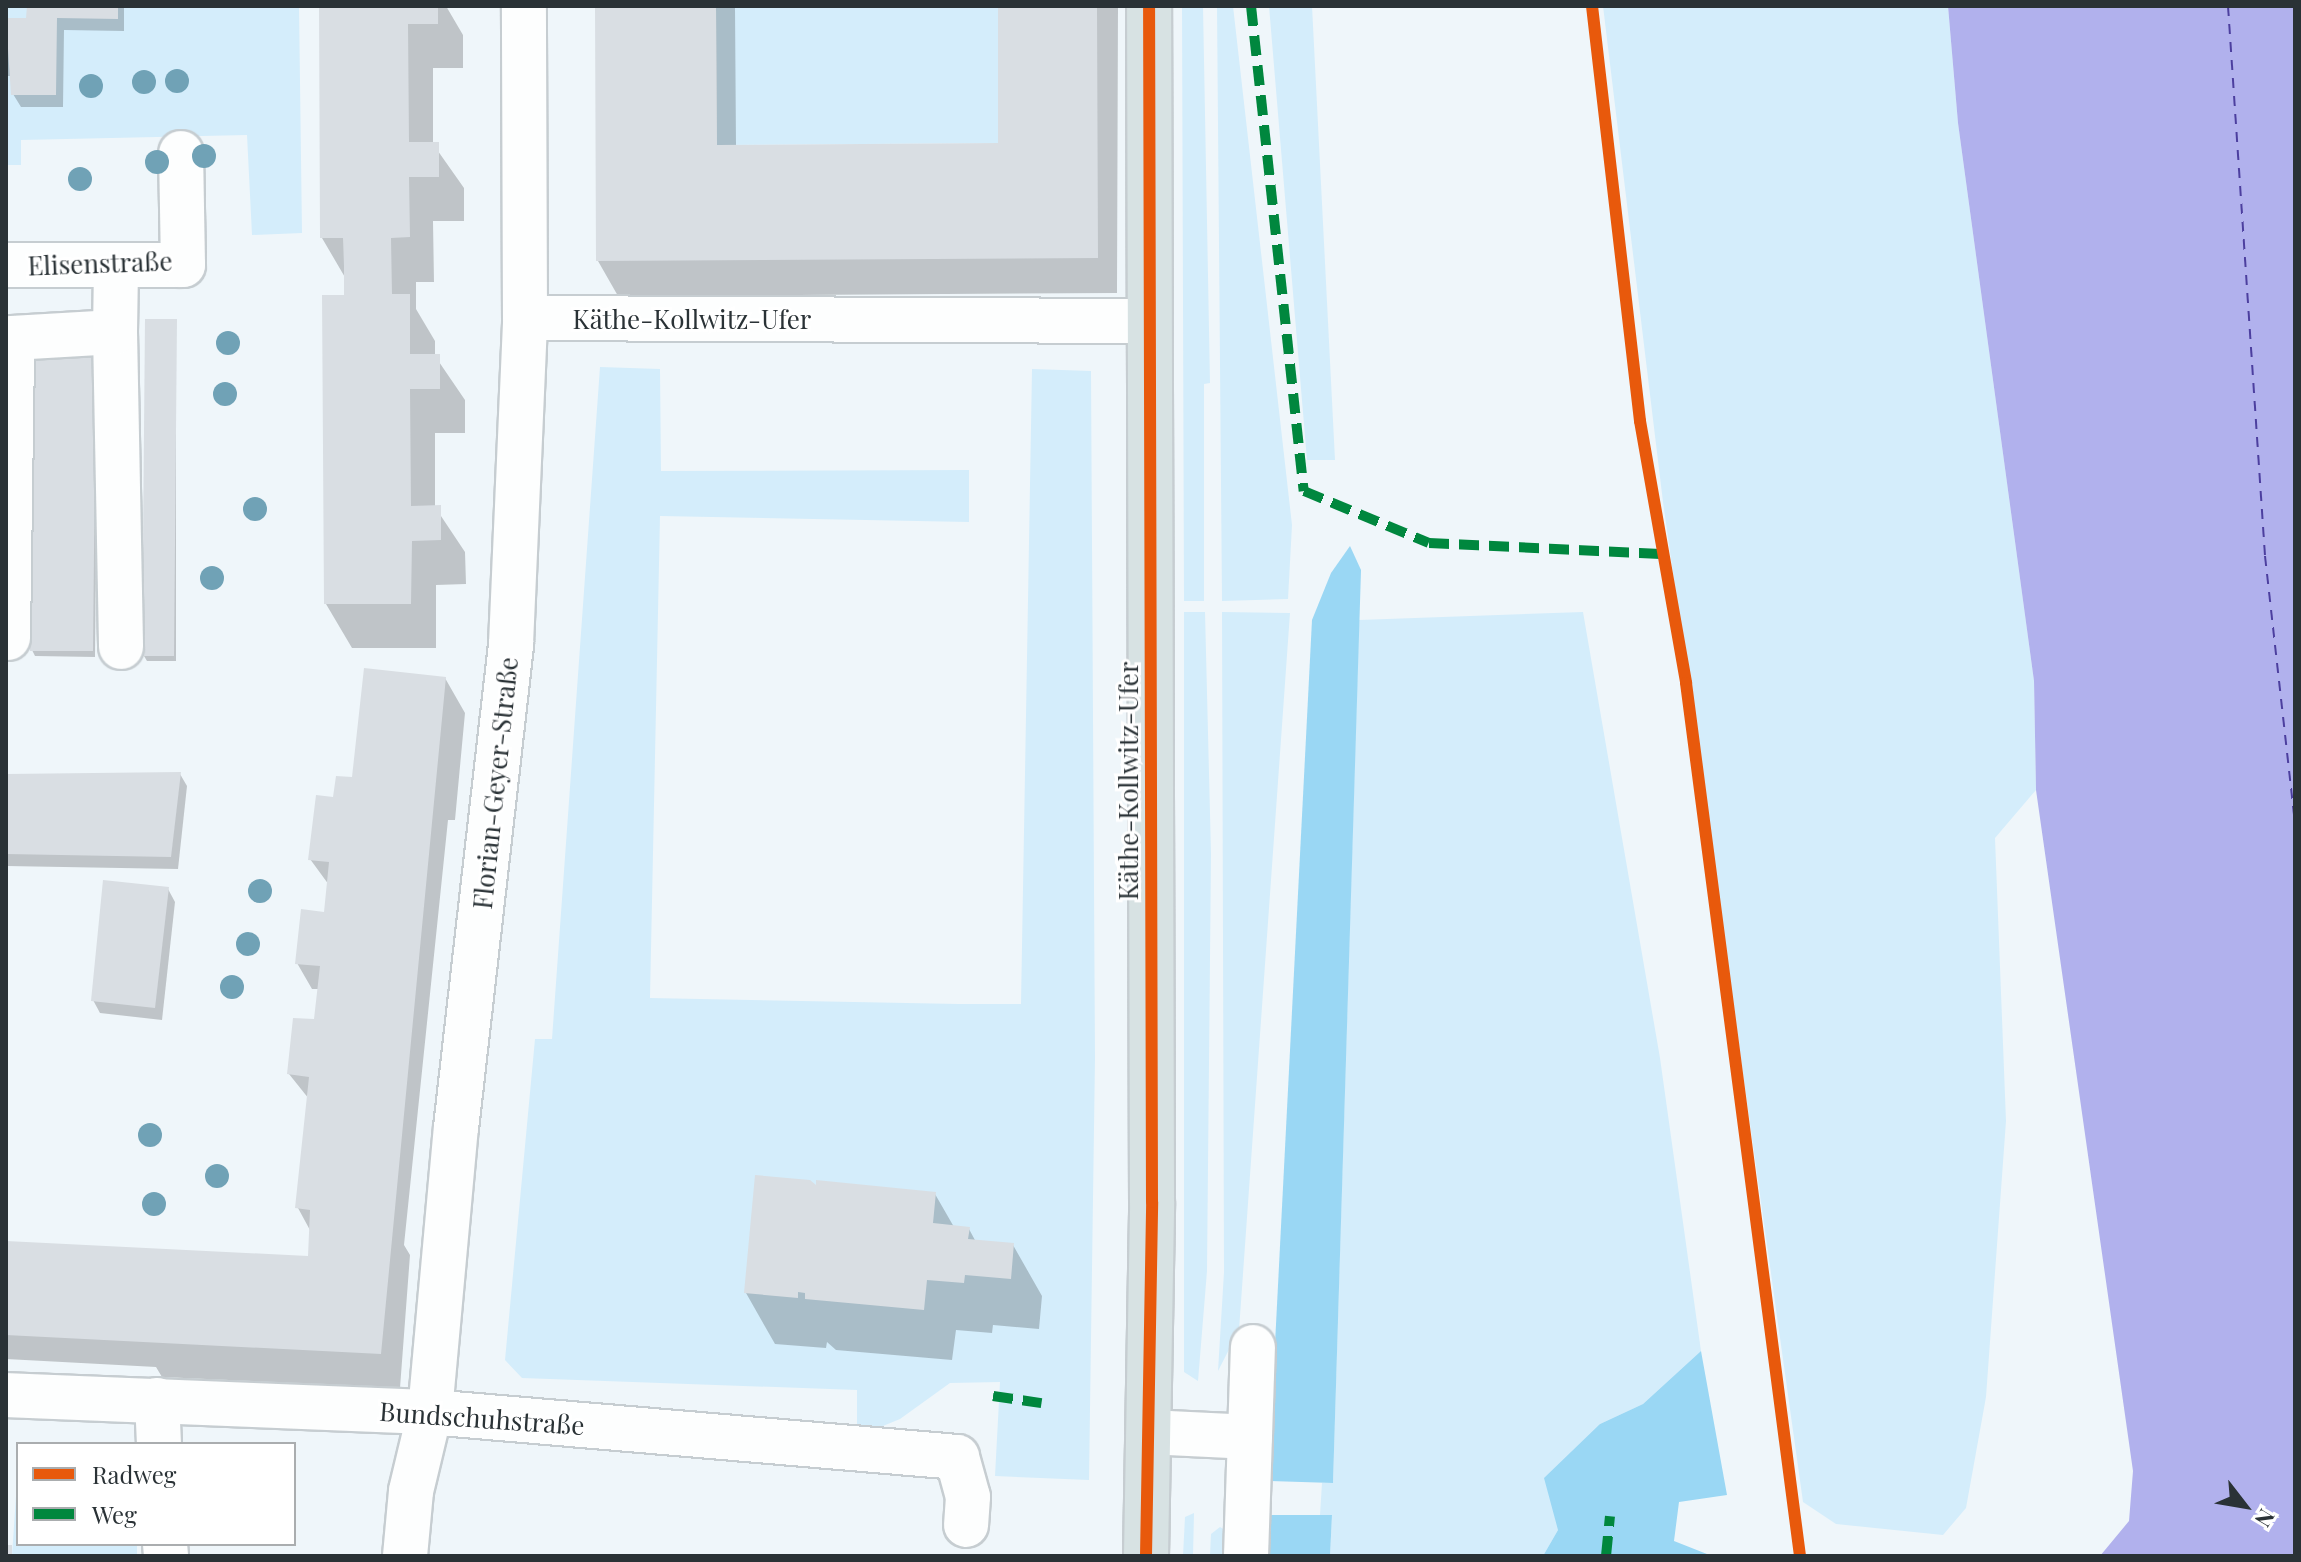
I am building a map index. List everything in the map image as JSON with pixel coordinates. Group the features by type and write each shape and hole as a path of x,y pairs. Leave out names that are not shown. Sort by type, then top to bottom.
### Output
{"main road":[{"name":"Käthe-Kollwitz-Ufer","path":"1146,1556 1149,1432 1149,6"}],"street":[{"name":"Florian-Geyer-Straße","path":"405,1556 411,1491 430,1412 456,1128 511,644 525,318 524,6"},
{"name":"Elisenstraße","path":"6,265 183,265 181,153"},
{"path":"116,265 121,647"},
{"name":"Käthe-Kollwitz-Ufer","path":"525,318 1147,321"},
{"path":"8,638 12,338 115,332"},
{"path":"1246,1556 1253,1347"},
{"name":"Bundschuhstraße","path":"6,1395 430,1412 957,1457 968,1497 966,1525"},
{"path":"157,1400 159,1442"},
{"path":"1149,1432 1250,1437"}],"shaded area":[{"path":"6,6 299,6 302,233 252,235 247,135 21,140 21,165 6,165"},
{"path":"716,6 998,6 998,143 717,145"},
{"path":"1182,6 1203,6 1210,383 1204,384 1204,601 1184,601"},
{"path":"1217,6 1233,6 1292,525 1288,599 1222,601"},
{"path":"1269,6 1312,6 1335,460 1307,460"},
{"path":"1603,6 1948,6 1958,123 2034,681 2036,790 1995,838 2006,1121 1986,1397 1966,1508 1943,1535 1836,1524 1803,1502 1663,502"},
{"path":"1948,6 2295,6 2295,1556 2100,1556 2129,1521 2133,1471 2036,790 2034,681 1958,123"},
{"path":"600,367 660,369 661,471 969,470 969,522 660,516 650,998 959,1004 1021,1004 1032,369 1091,371 1095,1058 1089,1480 995,1476 1000,1382 950,1383 900,1419 878,1428 857,1427 857,1390 522,1378 505,1360 535,1039 552,1039"},
{"path":"1350,546 1361,570 1333,1483 1268,1481 1312,620 1331,573"},
{"path":"1184,612 1205,612 1211,854 1207,1271 1198,1381 1184,1372"},
{"path":"1222,612 1290,613 1239,1330 1218,1371 1224,1272"},
{"path":"1583,612 1660,1058 1701,1351 1643,1404 1600,1424 1558,1530 1543,1556 1330,1556 1332,1516 1320,1515 1322,1483 1333,1483 1359,620"},
{"path":"1701,1351 1727,1495 1679,1502 1674,1541 1712,1556 1543,1556 1558,1530 1544,1478 1600,1424 1643,1404"},
{"path":"16,1496 16,1546 137,1546 137,1556 12,1556"},
{"path":"1194,1513 1193,1556 1183,1556 1185,1517"},
{"path":"1268,1515 1332,1515 1330,1556 1269,1556"},
{"path":"1220,1527 1230,1533 1235,1556 1210,1556 1211,1534"}],"building":[{"path":"27,6 118,6 118,19 57,18 56,95 11,95 6,18 26,18"},
{"path":"319,6 438,6 438,24 408,24 409,142 439,142 439,177 409,177 410,237 391,238 392,294 410,294 410,354 440,354 440,389 410,389 411,506 441,505 441,540 412,541 411,604 324,604 322,295 344,295 344,266 343,238 320,238"},
{"path":"595,6 716,6 717,145 998,143 998,6 1097,6 1098,258 596,261"},
{"path":"145,319 177,319 174,656 142,656"},
{"path":"34,352 96,353 93,651 30,651"},
{"path":"364,668 446,677 381,1354 6,1335 6,1241 308,1256 310,1210 295,1208 309,1077 287,1074 293,1018 314,1019 320,966 295,964 301,909 324,912 329,862 308,860 316,795 333,797 336,776 352,777"},
{"path":"181,772 171,857 6,854 6,774"},
{"path":"103,880 169,887 155,1008 91,1001"},
{"path":"755,1175 810,1180 816,1185 816,1180 936,1192 933,1223 970,1227 968,1239 1014,1243 1011,1279 965,1275 964,1283 927,1280 924,1310 805,1299 805,1293 798,1292 798,1298 744,1293"},
{"path":"6,1545 12,1545 12,1556 6,1556"}],"ferry route":[{"path":"2228,6 2265,556 2295,825"}],"marked path":[{"path":"1251,6 1304,491 1429,543 1666,554"},
{"path":"993,1396 1041,1403"},
{"path":"1606,1556 1610,1516"}],"cycle path":[{"path":"1146,1556 1152,1202 1149,6"},
{"path":"1592,6 1640,421 1686,683 1800,1556"}]}
